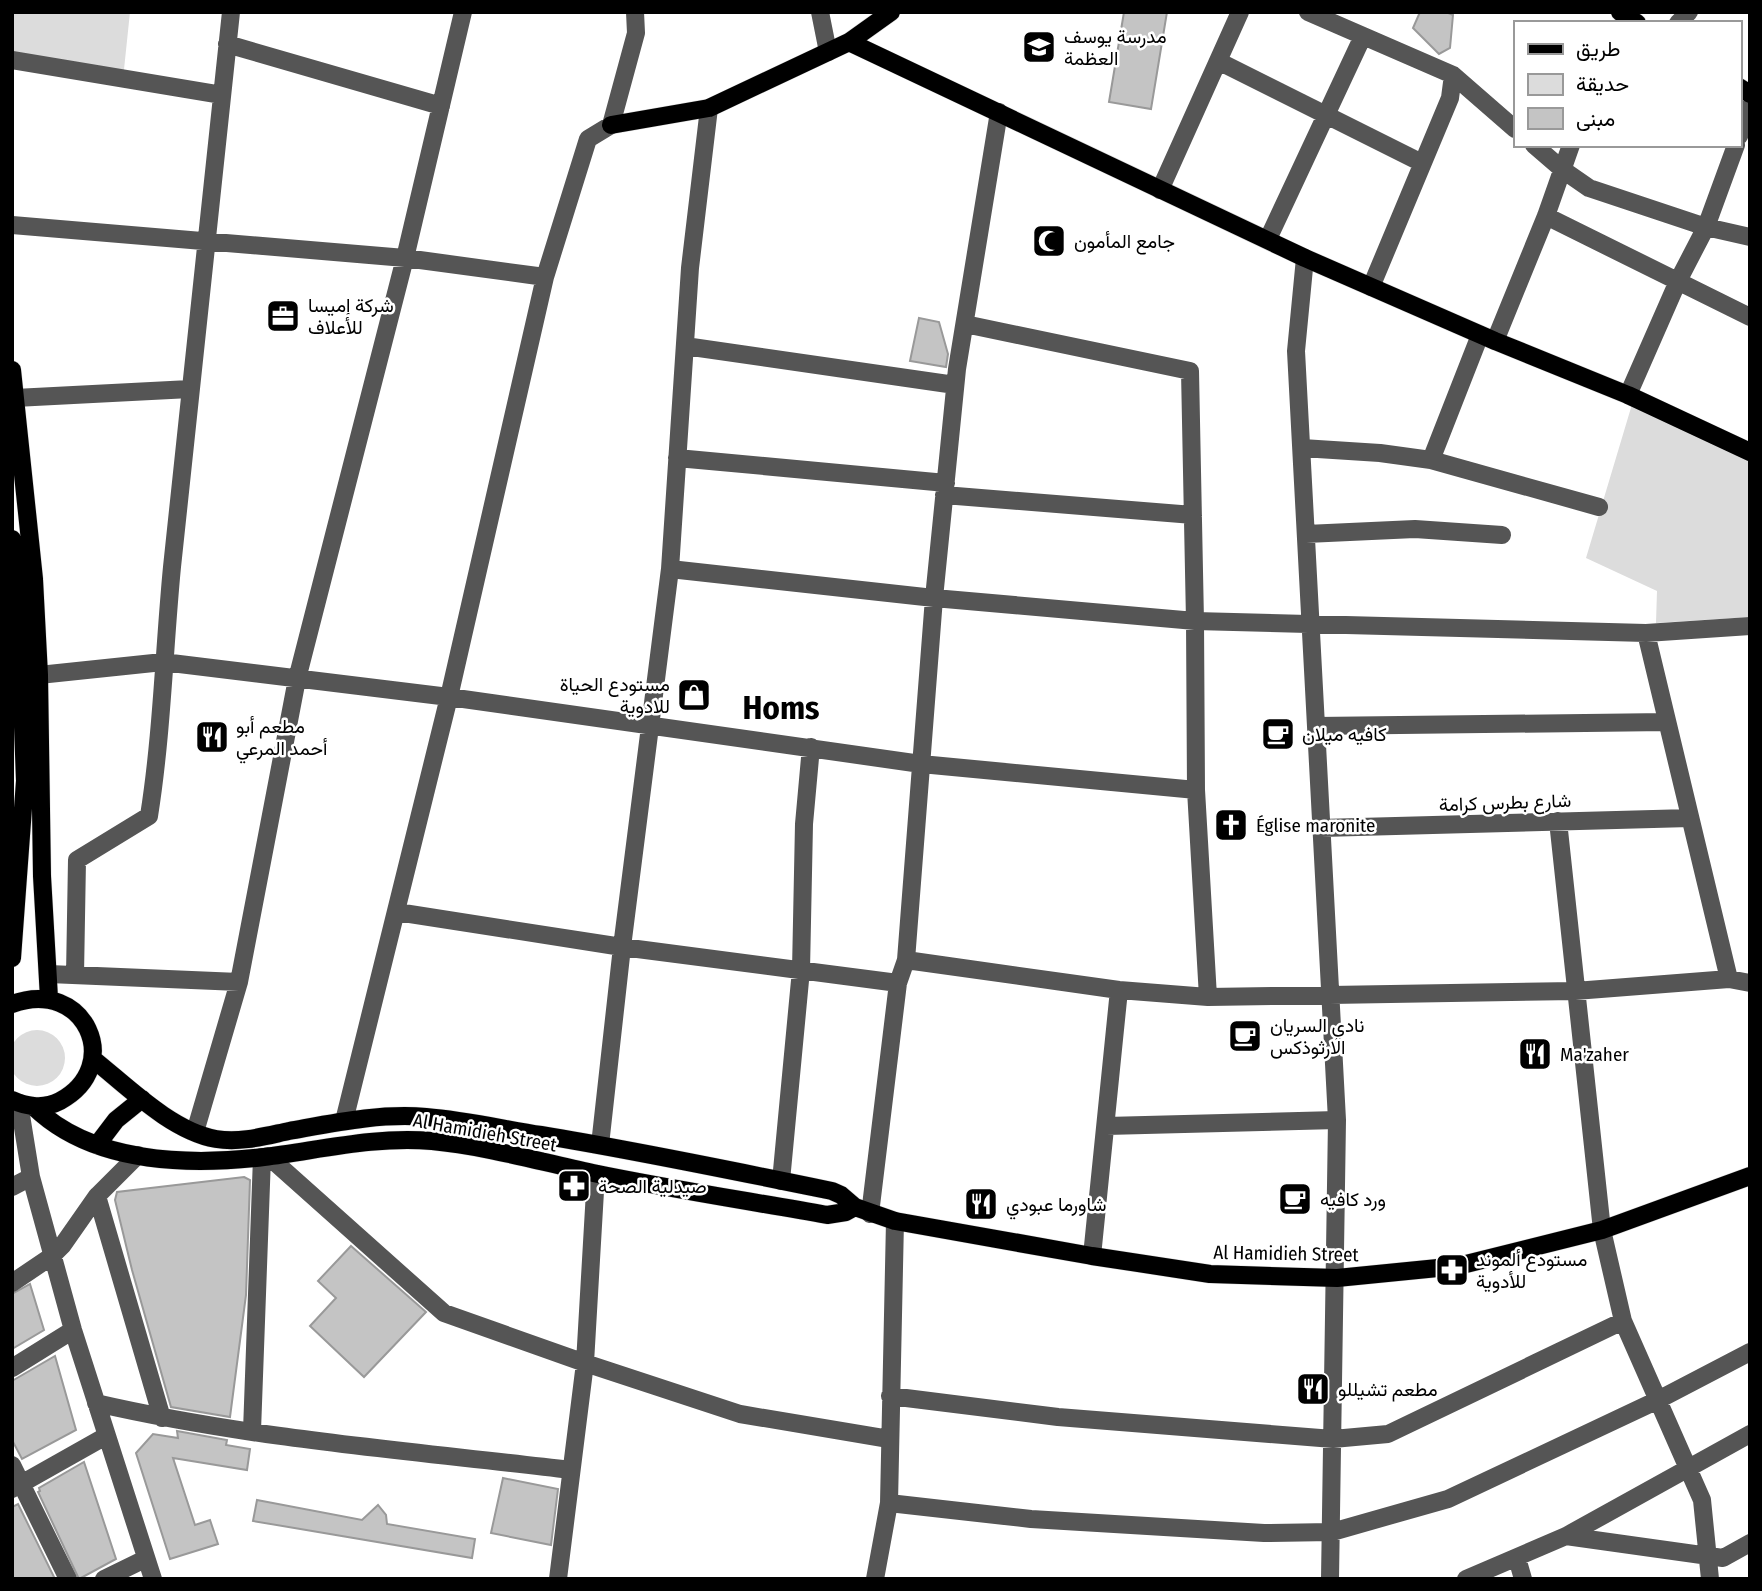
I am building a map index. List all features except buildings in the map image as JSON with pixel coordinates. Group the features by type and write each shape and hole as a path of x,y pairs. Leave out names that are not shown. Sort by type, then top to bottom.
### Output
{"main road":[{"path":"611,125 709,108 849,42 891,12"},
{"path":"849,42 1305,258 1487,338 1628,395 1750,452"},
{"path":"12,370 34,579 49,998"},
{"path":"12,539 19,783 12,958"},
{"path":"12,1004 28,998 49,998 62,1002 83,1020 89,1032 93,1059 86,1078 73,1094 55,1104 22,1103"},
{"name":"Al Hamidieh Street","path":"93,1059 176,1123 215,1139 241,1140 374,1117 426,1117 600,1145 832,1191 863,1211 895,1221 1092,1256 1210,1273 1337,1278 1458,1266 1602,1230 1750,1175"},
{"path":"97,1145 116,1120 142,1099"},
{"name":"Al Hamidieh Street","path":"22,1103 50,1122 97,1145 138,1155 200,1160 265,1157 350,1143 411,1140 462,1145 596,1174 827,1214 863,1211"}],"street":[{"path":"75,975 78,860 149,816 155,777 163,662 190,388 231,12"},
{"path":"195,1132 239,982 297,678 405,258 463,12"},
{"path":"344,1121 449,697 545,277 588,139 611,125 636,33 635,12"},
{"path":"820,12 828,52"},
{"path":"1160,190 1240,12"},
{"path":"1308,12 1453,75 1514,128"},
{"path":"1268,239 1363,36"},
{"path":"227,44 441,106"},
{"path":"12,60 222,95"},
{"path":"1218,61 1422,163"},
{"path":"1370,286 1450,97 1453,75"},
{"path":"1741,131 1750,107"},
{"path":"600,1145 670,569 690,268 709,108"},
{"path":"863,1211 898,984 906,960 934,598 956,385 999,112"},
{"path":"1536,147 1588,188 1706,227 1750,237"},
{"path":"1431,460 1546,216 1570,147"},
{"path":"1628,395 1678,281 1706,227 1735,147"},
{"path":"1546,216 1750,317"},
{"path":"12,225 405,258 545,277"},
{"path":"1305,258 1296,351 1337,1120 1337,1278 1330,1579"},
{"path":"965,324 1190,371 1196,790 1208,997"},
{"path":"685,346 956,385"},
{"path":"15,398 190,388"},
{"path":"1302,448 1380,453 1431,460 1599,507"},
{"path":"677,458 1193,515"},
{"path":"1306,534 1415,529 1502,535"},
{"path":"670,569 934,598 1195,621 1646,633 1750,626"},
{"path":"1646,633 1729,979"},
{"path":"39,675 163,662 449,697 921,764 1196,790"},
{"path":"1316,726 1667,722"},
{"path":"781,1181 801,970 804,824 811,747"},
{"name":"شارع بطرس كرامة","path":"1321,828 1690,818"},
{"path":"1558,821 1602,1230 1623,1321 1702,1500 1710,1579"},
{"path":"397,912 622,947 898,984"},
{"path":"906,960 1119,990 1208,997 1575,991 1729,979 1750,983"},
{"path":"48,974 239,982"},
{"path":"1092,1256 1119,990"},
{"path":"22,1103 31,1177 52,1256 106,1436 153,1579"},
{"path":"1106,1126 1337,1120"},
{"path":"12,1283 62,1246 97,1196 138,1155"},
{"path":"265,1157 444,1313 585,1363 740,1413 889,1439"},
{"path":"252,1431 265,1157"},
{"path":"558,1579 585,1363 596,1174"},
{"path":"12,1187 31,1177"},
{"path":"97,1196 163,1418"},
{"path":"875,1579 889,1503 895,1221"},
{"path":"890,1396 1058,1417 1333,1439 1388,1434 1623,1321"},
{"path":"12,1368 73,1330"},
{"path":"889,1503 1031,1519 1264,1533 1332,1532 1448,1499 1658,1400 1750,1352"},
{"path":"96,1403 163,1418 252,1431 571,1471"},
{"path":"1466,1579 1566,1536 1750,1434"},
{"path":"16,1486 106,1436"},
{"path":"12,1465 16,1486 68,1579"},
{"path":"1566,1536 1723,1558 1750,1544"},
{"path":"1517,1558 1522,1579"},
{"path":"104,1579 145,1559"}],"green space":[{"path":"12,12 130,12 123,79 12,60"},
{"path":"1633,401 1750,461 1750,617 1656,623 1657,591 1586,558"},
{"path":"37,1030 52,1035 60,1043 65,1058 60,1073 52,1081 37,1086 22,1081 14,1073 9,1058 14,1043 22,1035"}],"place":[{"name":"مدرسة يوسف العظمة","path":"1039,47"},
{"name":"جامع المأمون","path":"1049,241"},
{"name":"شركة إميسا للأعلاف","path":"283,316"},
{"name":"مستودع الحياة للادوية","path":"694,695"},
{"name":"كافيه ميلان","path":"1278,734"},
{"name":"مطعم أبو أحمد المرعي","path":"212,737"},
{"name":"Église maronite","path":"1231,825"},
{"name":"نادي السريان الارثوذكس","path":"1245,1036"},
{"name":"Ma'zaher","path":"1535,1054"},
{"name":"صيدلية الصحة","path":"574,1186"},
{"name":"ورد كافيه","path":"1295,1199"},
{"name":"شاورما عبودي","path":"981,1204"},
{"name":"مستودع ألموند للأدوية","path":"1452,1270"},
{"name":"مطعم تشيللو","path":"1313,1389"}],"district":[{"name":"Homs","path":"781,707"}]}
